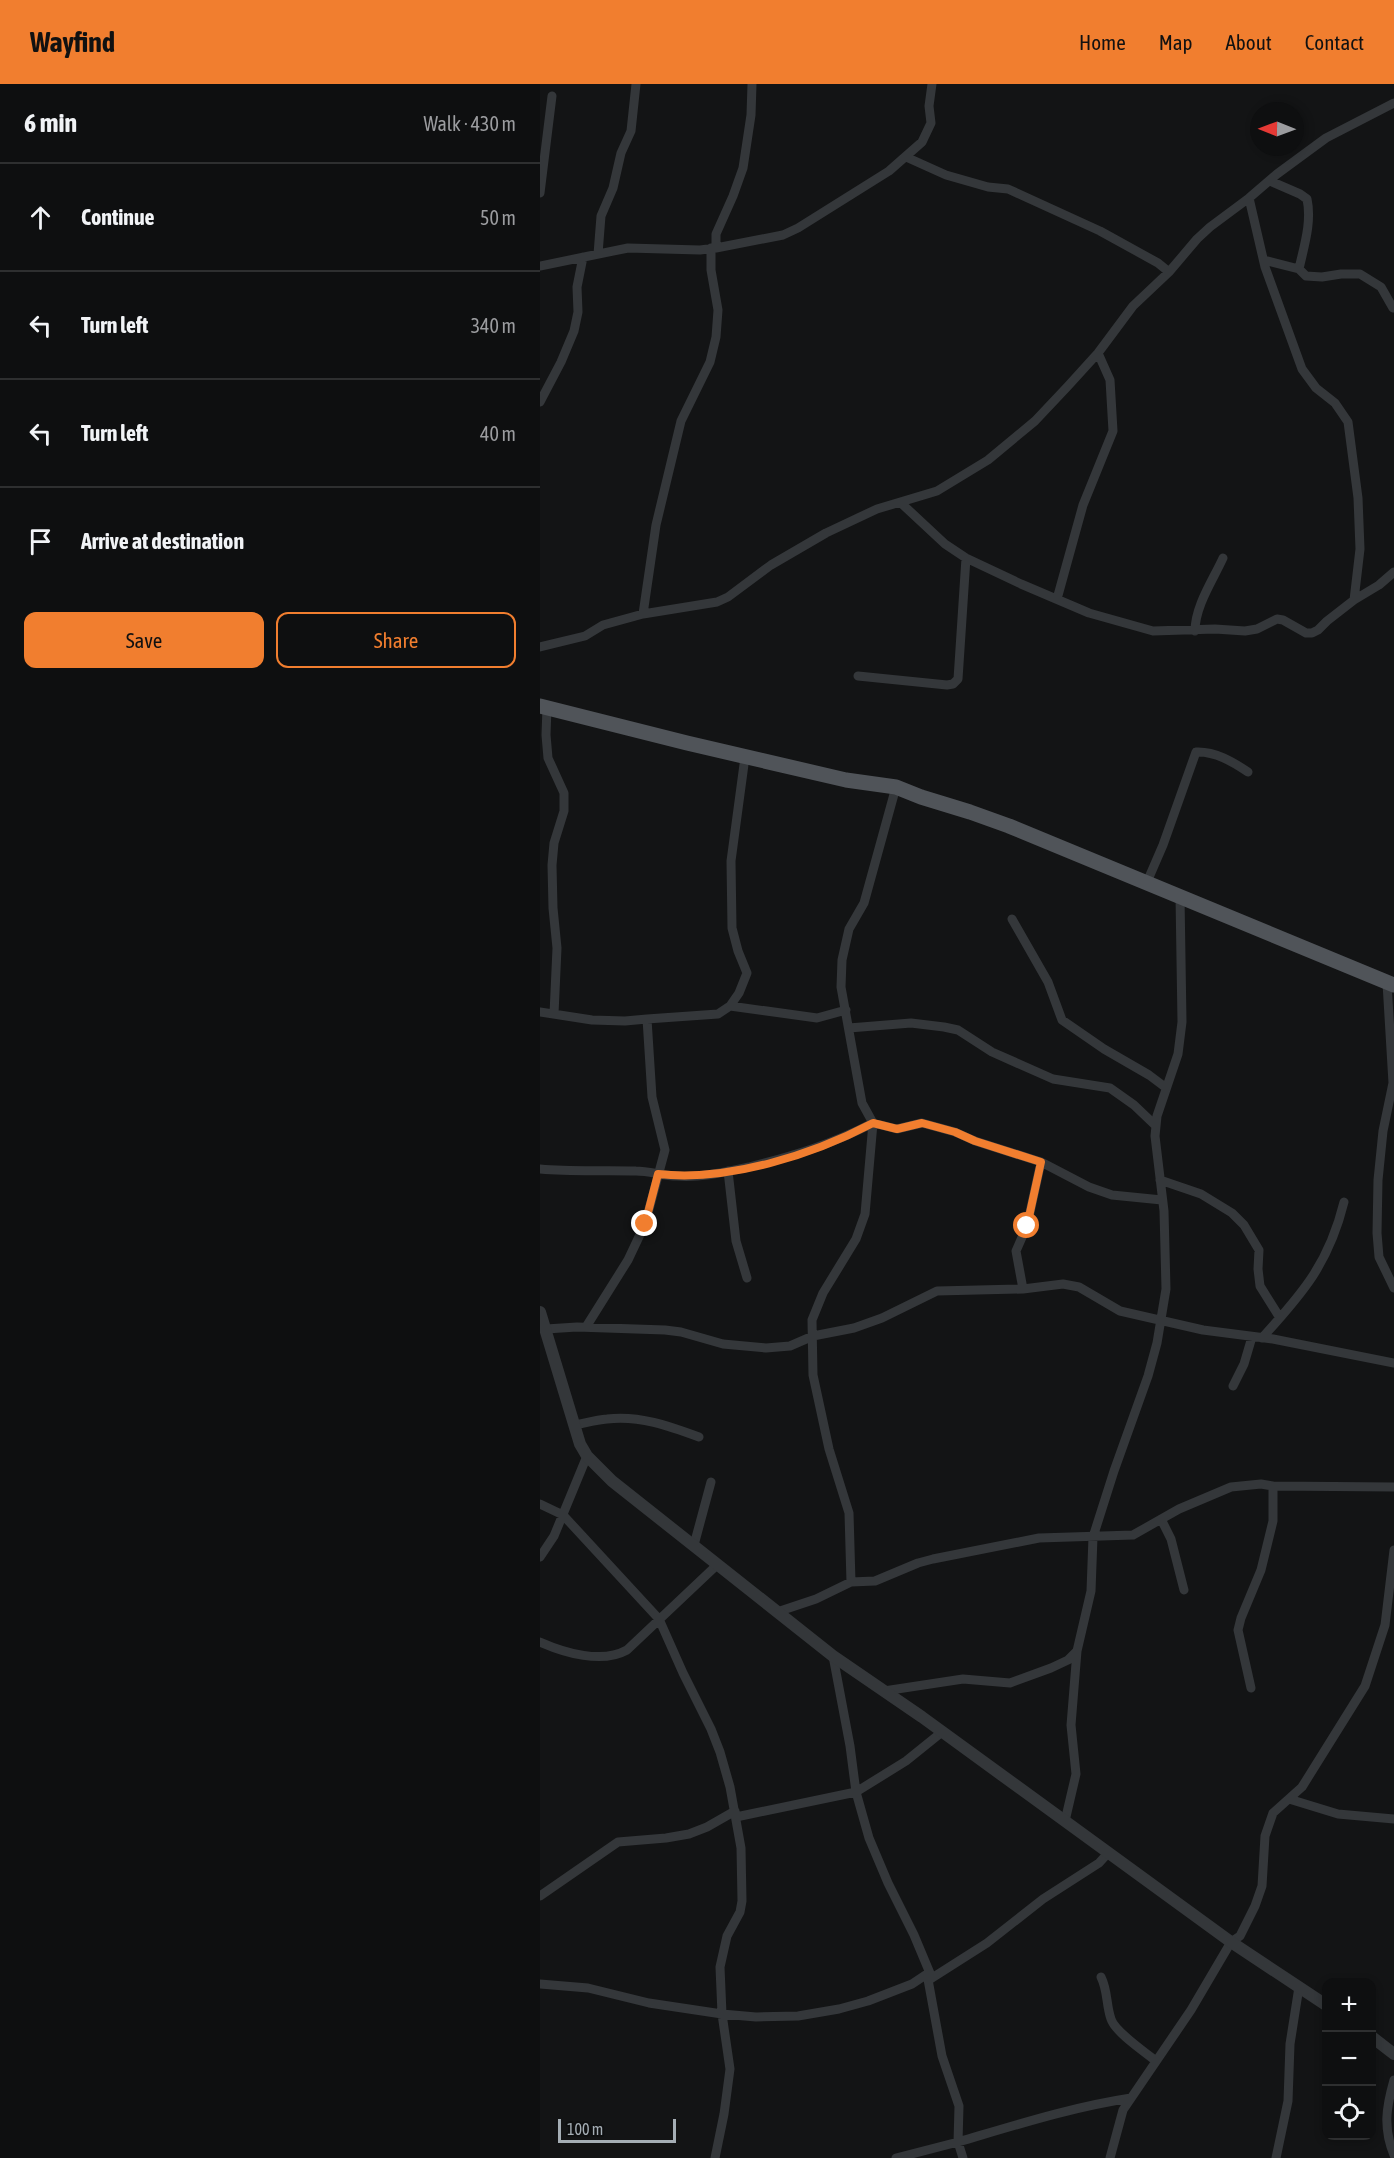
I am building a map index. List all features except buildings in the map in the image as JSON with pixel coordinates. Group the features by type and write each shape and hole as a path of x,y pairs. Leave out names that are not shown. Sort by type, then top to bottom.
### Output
{"main road":[{"path":"543,706 745,757 846,780 896,787 1010,826 1391,984"}],"street":[{"path":"598,254 601,216 613,188 621,153 631,131 636,84"},
{"path":"643,614 656,525 681,421 710,362 716,337 718,310 711,270 714,248 716,234 743,168 751,115 752,84"},
{"path":"540,266 628,248 714,248 783,235 889,171 922,142 931,123 929,106 932,84"},
{"path":"540,193 552,96"},
{"path":"540,647 585,636 603,625 643,614 717,602 728,597 771,565 826,533 855,518 937,490 987,460 1035,421 1098,353 1133,306 1170,272 1210,227 1326,138 1394,103"},
{"path":"906,157 946,175 988,187 1008,189 1100,231 1170,272"},
{"path":"1270,181 1307,199 1308,225 1299,269"},
{"path":"1249,198 1265,267 1302,369 1316,388 1335,403 1348,422 1359,519 1360,549 1354,600"},
{"path":"540,402 574,331 578,312 577,287 583,257"},
{"path":"1264,260 1299,269 1306,276 1360,274 1381,288 1388,296 1393,308"},
{"path":"1057,599 1083,505 1113,430 1110,380 1098,353"},
{"path":"901,503 945,544 966,558 1089,613 1153,632 1245,631 1257,629 1277,619 1306,633 1312,633 1394,572"},
{"path":"858,676 947,685 953,684 958,679 966,558"},
{"path":"1195,631 1195,621 1199,610 1223,558"},
{"path":"543,706 548,758 564,793 564,811 554,843 552,865 557,948 554,1014"},
{"path":"1147,882 1163,845 1196,752 1206,751 1234,762 1248,772"},
{"path":"540,1012 592,1020 626,1021 718,1014 730,1006 739,993 747,973 732,928 731,861 745,757"},
{"path":"851,1582 849,1513 830,1449 813,1375 812,1320 823,1293 856,1239 865,1214 873,1123 862,1103 841,987 842,960 849,929 864,903 896,787"},
{"path":"1065,1821 1076,1774 1071,1725 1077,1651 1091,1591 1093,1537 1148,1376 1166,1289 1166,1248 1155,1136 1165,1087 1178,1054 1182,1022 1180,896"},
{"path":"1011,920 1048,982 1062,1020 1165,1087"},
{"path":"1391,984 1393,1083 1392,1099 1382,1141 1377,1233 1379,1257 1394,1288"},
{"path":"730,1006 817,1018 846,1010"},
{"path":"586,1327 628,1260 645,1224 665,1150 652,1097 647,1019"},
{"path":"849,1028 911,1023 958,1030 992,1052 1053,1079 1110,1088 1134,1105 1156,1126"},
{"path":"540,1169 569,1172 639,1171 699,1176 728,1172 818,1149 842,1140 873,1123 897,1129 922,1123 1041,1162 1089,1187 1112,1195 1162,1200"},
{"path":"1023,1289 1017,1251 1027,1226 1041,1162"},
{"path":"728,1172 736,1241 747,1278"},
{"path":"1160,1180 1201,1194 1232,1213 1244,1225 1258,1250 1260,1286 1280,1318"},
{"path":"1233,1386 1257,1337 1280,1318 1309,1285 1333,1239 1344,1202"},
{"path":"546,1329 586,1327 681,1332 723,1344 766,1348 790,1346 813,1336 854,1328 882,1318 938,1291 1023,1289 1063,1284 1079,1287 1120,1311 1203,1330 1257,1337 1394,1363"},
{"path":"540,1312 574,1425 586,1456 612,1481 833,1656 1109,1852 1231,1942 1322,2002"},
{"path":"574,1425 607,1419 646,1420 699,1437"},
{"path":"540,1557 554,1536 586,1456"},
{"path":"694,1545 711,1482"},
{"path":"777,1612 816,1599 851,1582 875,1581 933,1559 1039,1538 1133,1535 1161,1519 1231,1487 1260,1484 1394,1487"},
{"path":"1251,1688 1238,1630 1261,1570 1273,1521 1273,1486"},
{"path":"540,1504 563,1515 659,1618 717,1744 736,1814 742,1857 742,1901 740,1912 722,1954 720,1979 722,2014 730,2069 715,2158"},
{"path":"1161,1519 1171,1539 1184,1590"},
{"path":"1110,2158 1123,2110 1191,2010 1231,1942 1240,1936 1255,1906 1262,1886 1267,1827 1273,1813 1302,1787 1365,1686 1384,1625 1394,1550"},
{"path":"540,1642 558,1650 592,1656 610,1656 627,1650 718,1564"},
{"path":"884,1691 963,1679 1010,1683 1068,1660 1077,1651"},
{"path":"833,1656 856,1791 869,1838 914,1935 930,1976 942,2056 959,2106 958,2142 963,2158"},
{"path":"540,1896 618,1842 689,1834 736,1814 856,1791 906,1761 942,1732"},
{"path":"1289,1799 1338,1814 1394,1819"},
{"path":"540,1984 588,1988 649,2003 756,2017 798,2016 839,2009 868,2001 930,1976 987,1943 1043,1899 1099,1863 1109,1852"},
{"path":"1101,1977 1105,1984 1111,2020 1116,2028 1156,2061"},
{"path":"1276,2158 1287,2101 1290,2044 1299,1987"},
{"path":"1376,2041 1394,2054"},
{"path":"1394,2080 1386,2111 1387,2138 1394,2155"},
{"path":"896,2158 1028,2120 1131,2098"}],"route":[{"path":"645,1224 658,1174 699,1176 728,1172 818,1149 842,1140 873,1123 897,1129 922,1123 1041,1162 1027,1226"}]}
